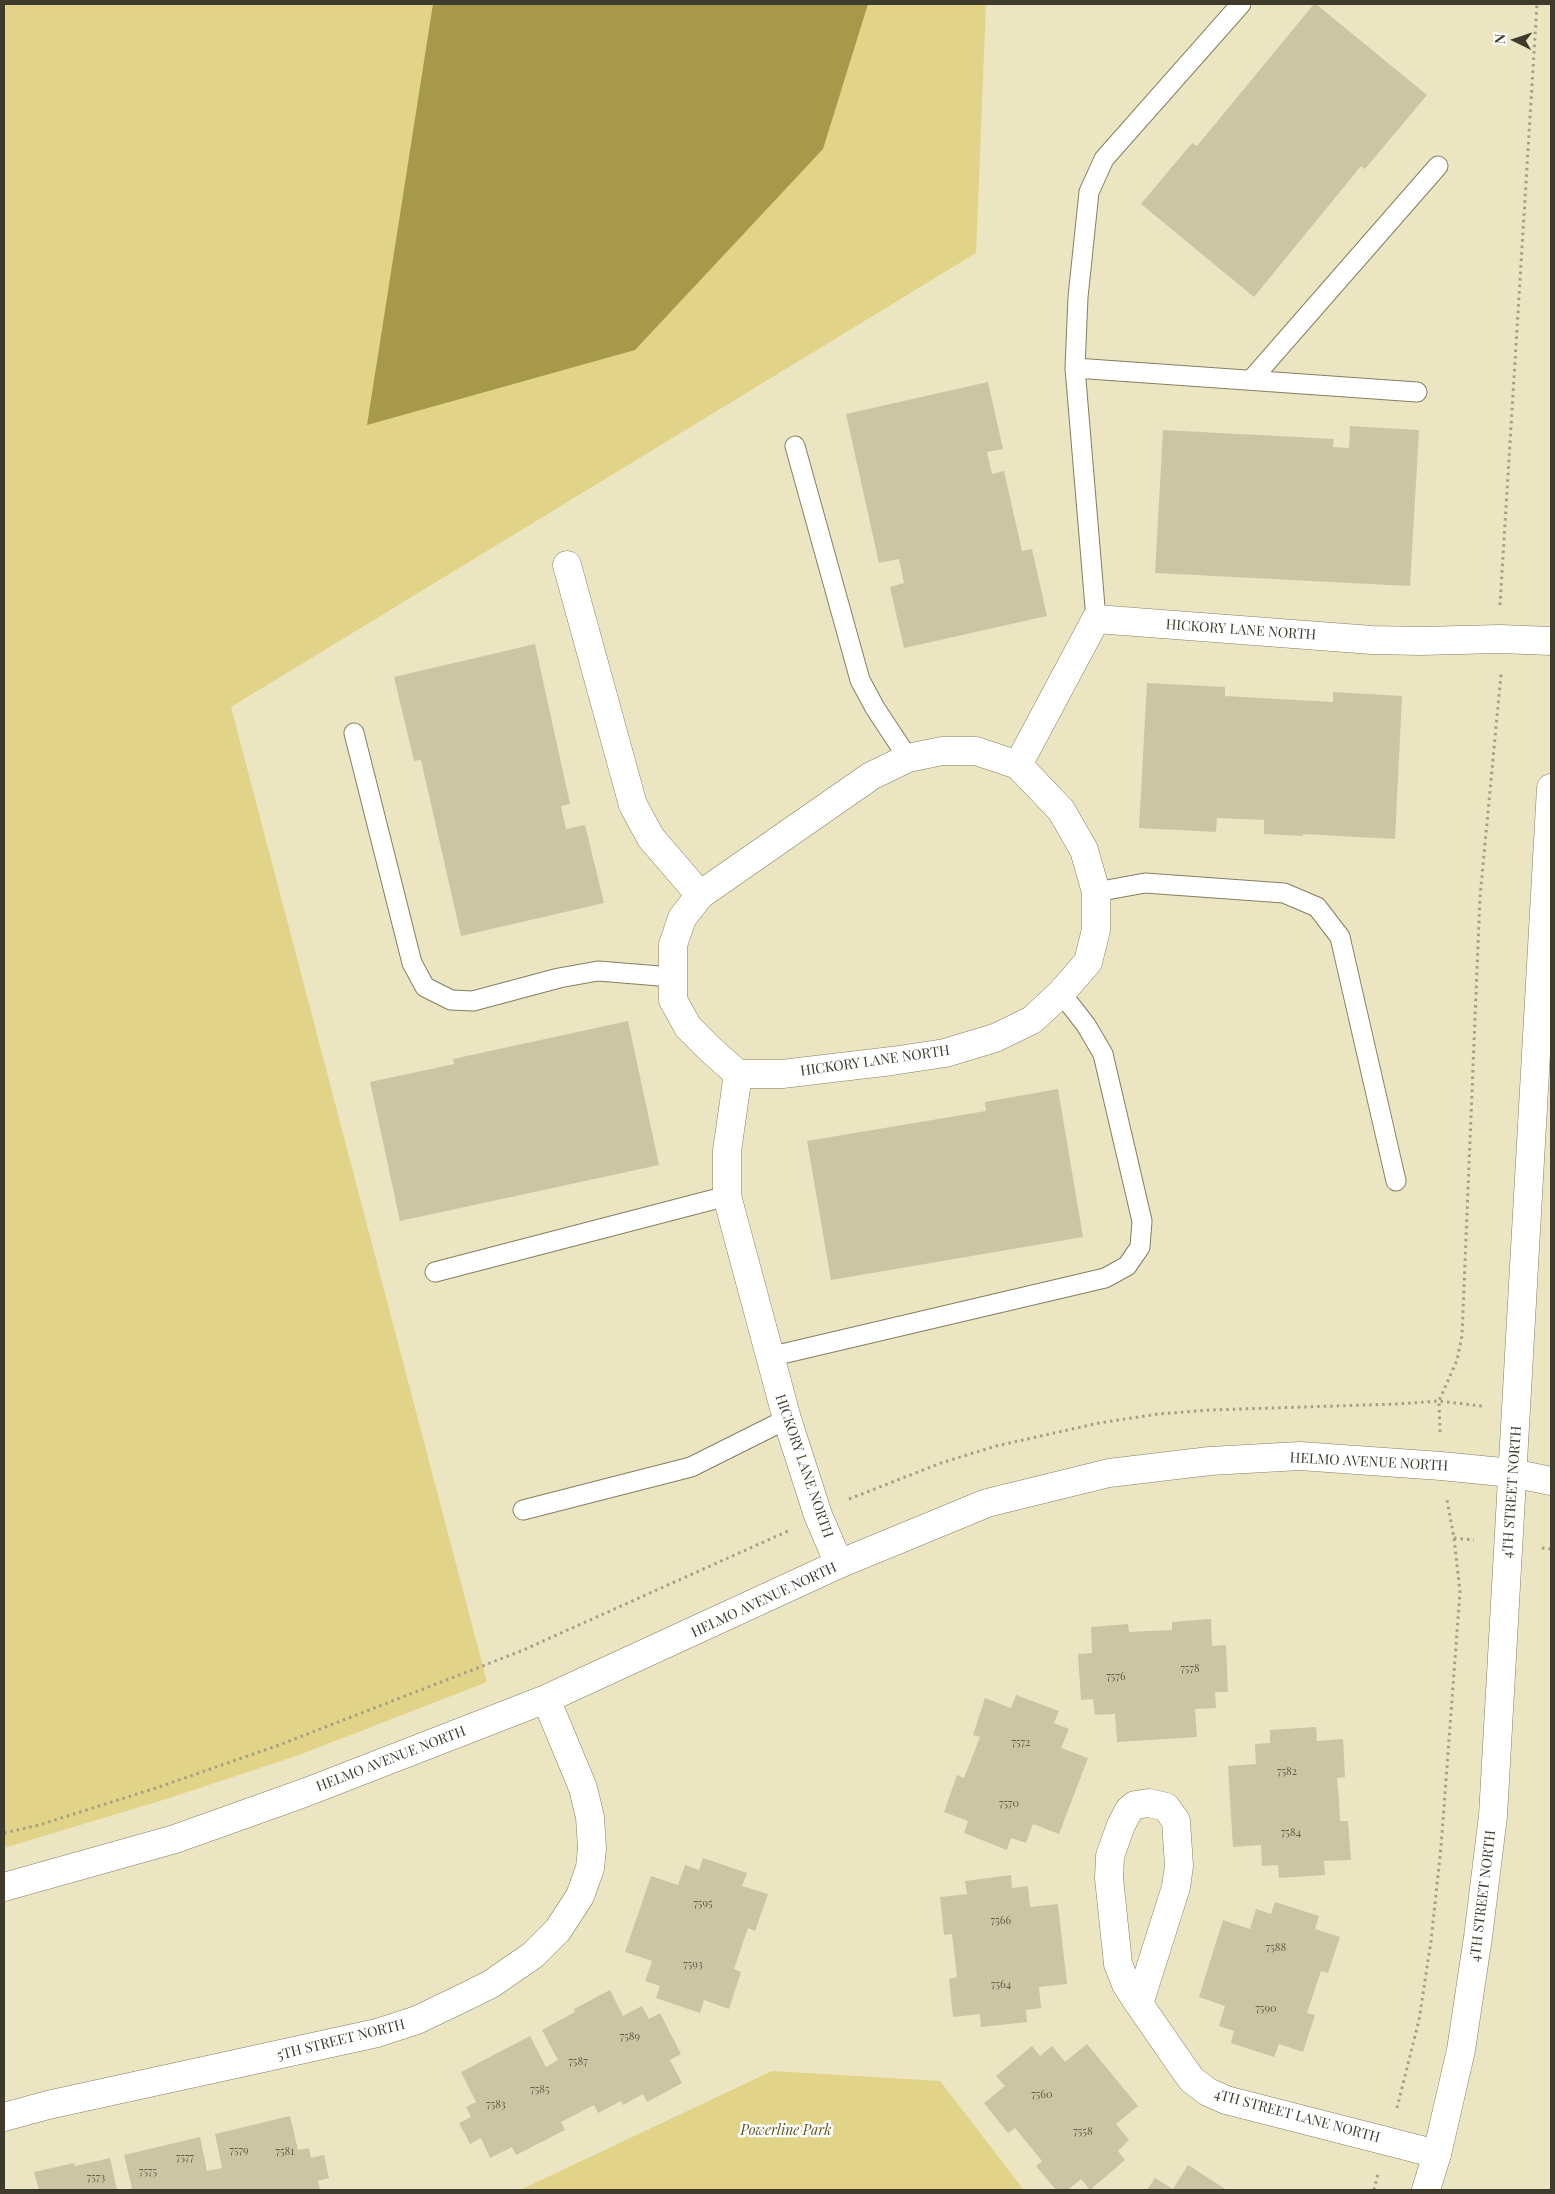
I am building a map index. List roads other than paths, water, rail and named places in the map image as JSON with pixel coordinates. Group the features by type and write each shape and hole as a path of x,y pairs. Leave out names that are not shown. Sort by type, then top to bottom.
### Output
{"street":[{"path":"567,565 633,804 651,838 700,894"},
{"name":"HICKORY LANE NORTH","path":"1096,619 1372,640 1551,641"},
{"path":"1018,765 1096,619"},
{"name":"HICKORY LANE NORTH","path":"942,751 976,751 1018,765 1061,810 1084,850 1096,892 1096,930 1088,962 1062,993 1032,1020 995,1038 946,1052 892,1061 782,1074 738,1074 688,1027 674,1000 672,977 673,945 682,918 700,894 871,776 908,758 942,751"},
{"name":"4TH STREET NORTH","path":"1426,2190 1437,2154 1462,2041 1478,1937 1493,1816 1551,788"},
{"name":"HICKORY LANE NORTH","path":"738,1074 727,1151 727,1196 787,1419 818,1515 840,1564"},
{"name":"HELMO AVENUE NORTH","path":"4,1887 175,1839 304,1793 546,1699 840,1564 987,1503 1109,1473 1210,1461 1300,1456 1407,1463 1512,1473 1551,1481"},
{"name":"5TH STREET NORTH","path":"4,2117 41,2107 377,2033 417,2020 491,1984 533,1955 558,1930 580,1896 590,1868 592,1848 590,1817 583,1788 546,1699"},
{"name":"4TH STREET LANE NORTH","path":"1139,2004 1176,1887 1179,1866 1176,1821 1166,1807 1149,1803 1135,1805 1125,1816 1110,1856 1108,1868 1120,1971 1139,2004 1195,2083 1208,2092 1226,2100 1437,2154"}],"lane":[{"path":"1096,619 1075,368 1078,297 1089,192 1104,159 1240,4"},
{"path":"1251,380 1438,166"},
{"path":"1075,368 1418,392"},
{"path":"796,446 860,680 875,708 908,758"},
{"path":"354,733 412,962 425,987 451,1000 472,1001 559,978 598,972 672,977"},
{"path":"1096,892 1145,883 1284,893 1317,907 1340,937 1396,1180"},
{"path":"769,1357 1104,1278 1127,1266 1140,1247 1142,1221 1103,1054 1086,1025 1062,993"},
{"path":"435,1272 727,1196"},
{"path":"523,1510 691,1467 787,1419"}],"park label":[{"name":"Powerline Park","path":"786,2131"}]}
